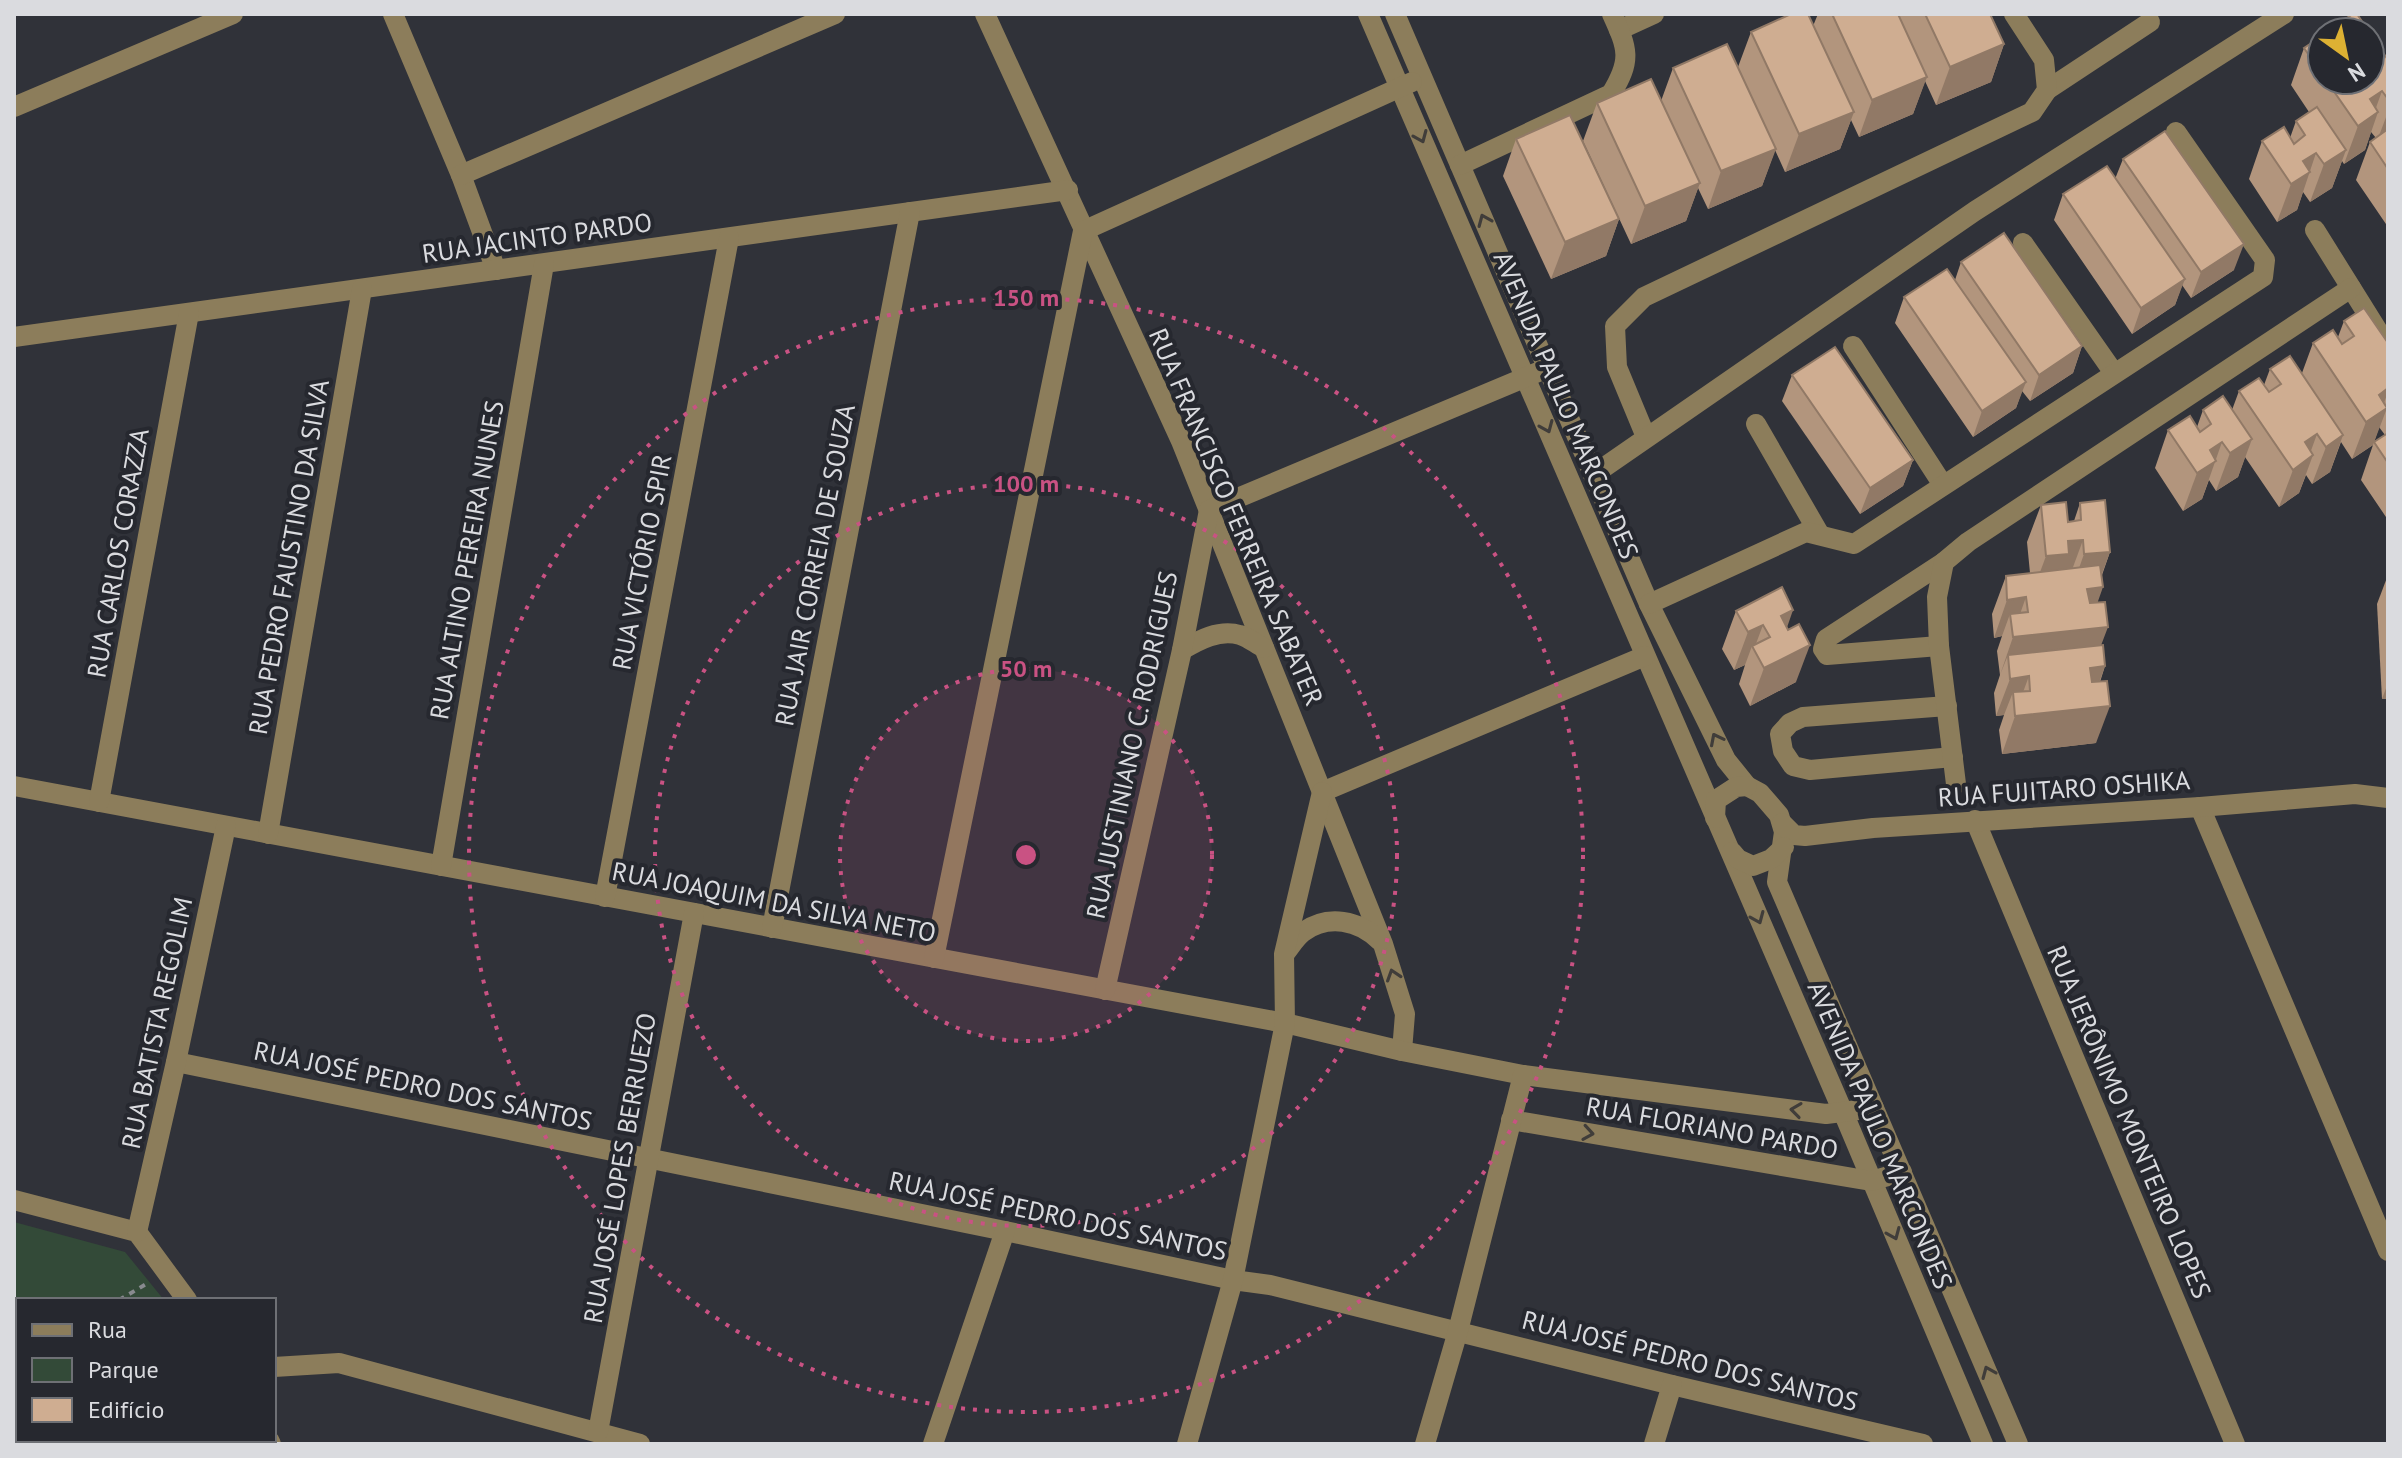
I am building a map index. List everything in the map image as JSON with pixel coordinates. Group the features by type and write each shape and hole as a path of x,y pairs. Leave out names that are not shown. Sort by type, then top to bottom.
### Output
{"street":[{"path":"14,107 233,14"},
{"path":"393,14 461,175 496,270"},
{"path":"461,175 835,14"},
{"name":"RUA FRANCISCO FERREIRA SABATER","path":"985,14 1068,190 1083,231 1181,441 1209,510 1383,944 1405,1014 1402,1051"},
{"name":"AVENIDA PAULO MARCONDES","path":"1368,14 1843,1112 1983,1444"},
{"name":"AVENIDA PAULO MARCONDES","path":"1395,14 1649,604 1726,760 1747,786 1760,793 1779,815 1784,847 1777,882 2018,1444"},
{"path":"1460,165 1611,94 1624,74 1627,55 1616,22 1654,14"},
{"path":"2014,14 2044,60 2047,90"},
{"path":"1593,475 1975,211 2284,14"},
{"path":"1646,437 1617,367 1615,326 1644,297 2032,112 2047,90 2150,22"},
{"path":"934,958 1083,231 1423,77"},
{"path":"1649,604 1806,532 1854,544 2263,277 2265,260 2176,132"},
{"name":"RUA JACINTO PARDO","path":"14,337 1068,190"},
{"name":"RUA JAIR CORREIA DE SOUZA","path":"772,928 910,212"},
{"path":"2315,230 2388,347"},
{"name":"RUA VICTÓRIO SPIR","path":"605,897 729,238"},
{"path":"2023,243 2114,373"},
{"name":"RUA ALTINO PEREIRA NUNES","path":"441,866 544,264"},
{"path":"1939,646 1827,655 1823,649 1826,639 2351,288"},
{"name":"RUA PEDRO FAUSTINO DA SILVA","path":"268,834 362,289"},
{"name":"RUA CARLOS CORAZZA","path":"99,802 189,313"},
{"path":"1853,346 1943,485"},
{"path":"1209,510 1548,368"},
{"path":"1756,424 1820,535"},
{"name":"RUA JUSTINIANO C. RODRIGUES","path":"1105,990 1182,650 1209,510"},
{"path":"1944,562 1937,597 1939,646 1956,784"},
{"path":"1182,650 1202,638 1222,634 1239,635 1264,648"},
{"path":"1187,1444 1233,1280 1285,1023 1284,954 1322,792 1645,656"},
{"path":"1947,706 1803,717 1790,723 1780,734 1783,751 1793,766 1810,770 1953,757"},
{"path":"2355,794 2388,780"},
{"name":"RUA JOAQUIM DA SILVA NETO","path":"14,786 1285,1023 1523,1075"},
{"path":"1715,818 1716,800 1736,787 1747,786"},
{"path":"2355,794 2388,798"},
{"name":"RUA FUJITARO OSHIKA","path":"1782,823 1794,835 1805,836 1975,820 2355,794"},
{"path":"2200,807 2388,1251"},
{"name":"RUA JERÔNIMO MONTEIRO LOPES","path":"1975,820 2235,1444"},
{"name":"RUA BATISTA REGOLIM","path":"137,1232 226,826"},
{"path":"1727,846 1738,859 1753,866 1771,859 1784,847"},
{"name":"RUA JOSÉ LOPES BERRUEZO","path":"598,1432 694,913"},
{"path":"1284,954 1301,934 1318,924 1341,921 1361,926 1383,944"},
{"name":"RUA JOSÉ PEDRO DOS SANTOS","path":"176,1062 1233,1280 1270,1285 1923,1444"},
{"path":"1425,1444 1458,1331 1523,1075"},
{"name":"RUA FLORIANO PARDO","path":"1523,1075 1826,1114 1874,1108"},
{"name":"RUA FLORIANO PARDO","path":"1511,1120 1871,1181 1902,1172"},
{"path":"14,1200 137,1232 186,1298"},
{"path":"933,1444 1005,1231"},
{"path":"276,1367 339,1363 640,1444"},
{"path":"1654,1444 1672,1385"}],"path":[{"path":"123,1298 165,1270"}],"green space":[{"path":"14,1222 125,1252 162,1298 16,1298 14,1380"}],"building":[{"path":"1791,14 1808,14 1854,112 1799,134 1751,32"},
{"path":"1832,14 1898,14 1927,77 1872,100"},
{"path":"1925,14 1990,14 2004,44 1950,67"},
{"path":"1727,44 1776,149 1721,171 1673,68"},
{"path":"2386,57 2388,60 2388,99 2386,96"},
{"path":"1651,79 1700,183 1645,206 1597,103"},
{"path":"2337,96 2374,96 2370,99 2378,112 2358,126"},
{"path":"2317,107 2346,150 2324,164 2316,153 2303,161 2310,172 2291,184 2262,141 2284,127 2294,144 2305,135 2296,121"},
{"path":"1570,115 1619,219 1565,242 1516,139"},
{"path":"2388,129 2388,169 2370,142"},
{"path":"2165,131 2244,244 2201,272 2123,159"},
{"path":"2107,166 2185,279 2141,308 2063,194"},
{"path":"2004,233 2082,346 2039,375 1961,262"},
{"path":"1947,269 2026,382 1982,411 1904,297"},
{"path":"2364,308 2388,343 2388,388 2379,395 2387,408 2366,422 2313,343 2333,330 2342,344 2354,336 2344,321"},
{"path":"1835,347 1913,460 1870,488 1792,375"},
{"path":"2290,356 2343,435 2326,447 2317,434 2305,442 2313,455 2293,470 2239,391 2259,378 2269,392 2281,384 2270,369"},
{"path":"2223,396 2252,439 2230,453 2222,442 2210,450 2216,461 2197,473 2168,430 2190,416 2200,432 2211,424 2203,410"},
{"path":"2388,433 2388,463 2374,442"},
{"path":"2105,500 2110,552 2084,554 2083,540 2068,541 2069,554 2046,556 2041,505 2066,502 2068,522 2081,520 2080,503"},
{"path":"2100,565 2103,587 2087,589 2090,603 2105,602 2108,627 2013,637 2010,614 2028,612 2026,597 2007,600 2006,576"},
{"path":"1782,587 1793,610 1781,616 1788,630 1799,624 1810,645 1764,668 1752,646 1770,637 1763,625 1748,632 1736,611"},
{"path":"2103,645 2105,666 2090,668 2092,682 2107,681 2110,706 2015,716 2013,692 2030,691 2029,676 2010,679 2008,655"}]}
